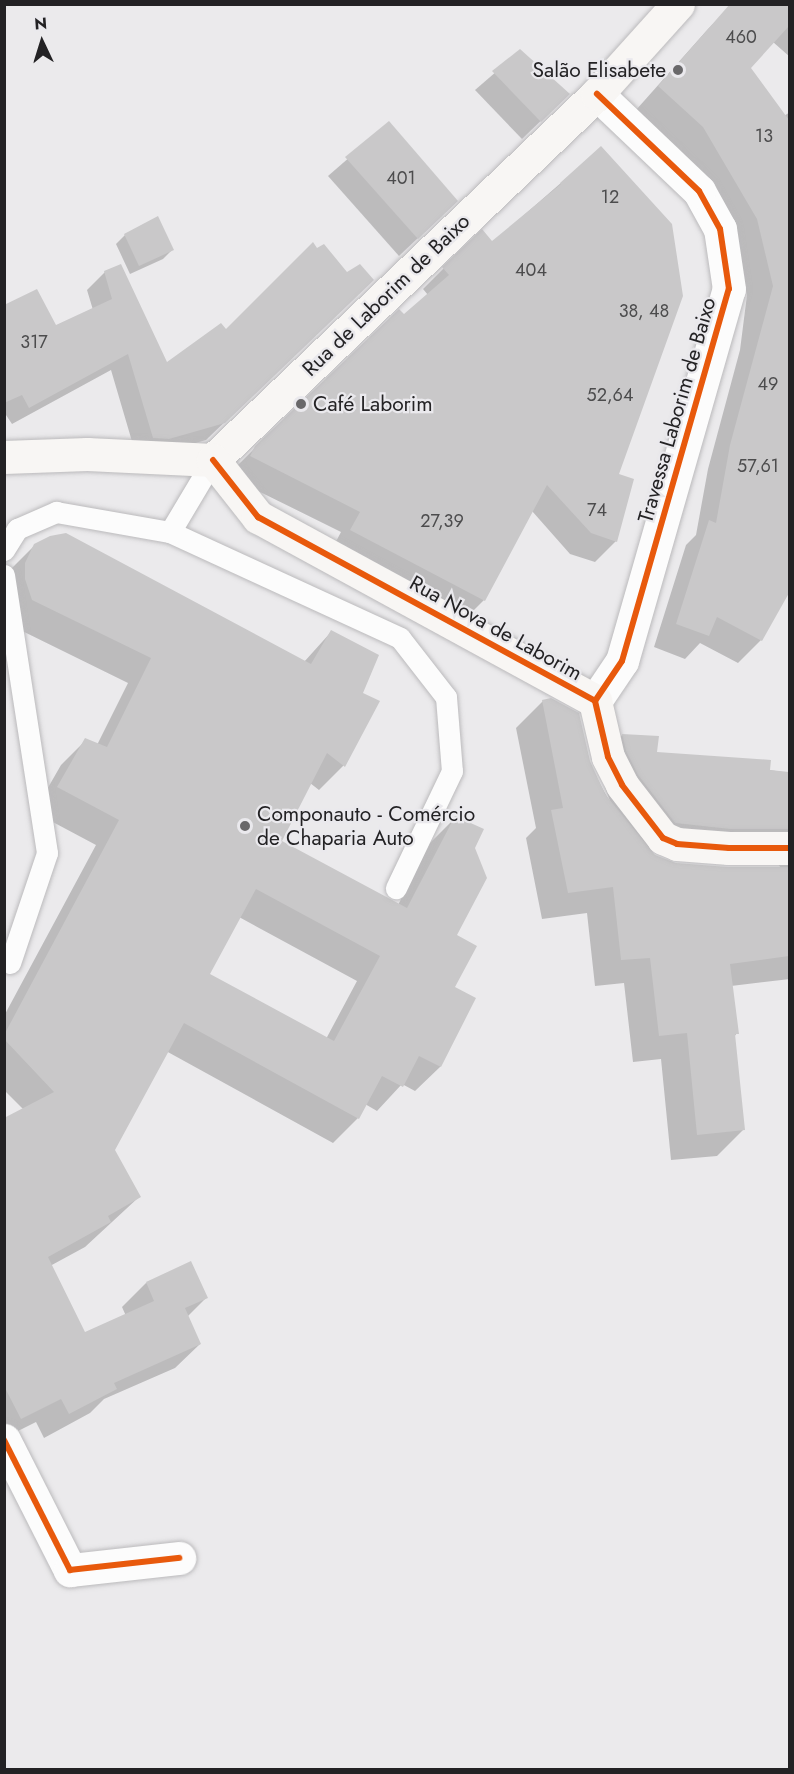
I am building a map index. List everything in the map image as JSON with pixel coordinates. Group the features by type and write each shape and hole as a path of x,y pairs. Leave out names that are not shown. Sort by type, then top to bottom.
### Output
{"main road":[{"name":"Rua de Laborim de Baixo","path":"213,460 597,94 678,4"},
{"path":"4,457 87,454 213,460"},
{"name":"Rua Nova de Laborim","path":"213,460 258,517 595,701 608,757 622,785 663,838 677,844 729,848 789,848"}],"street":[{"name":"Travessa Laborim de Baixo","path":"595,701 622,661 729,289 720,229 699,191 597,94"},
{"path":"4,1440 70,1570 179,1558"}],"lane":[{"path":"170,532 213,460"},
{"path":"4,550 16,530 57,512 170,532 400,638 446,698 452,771 396,888"},
{"path":"4,575 47,853 10,963"}],"building":[{"path":"730,4 789,4 789,26 751,68 789,120 789,593 762,641 717,617 709,636 676,624 709,520 716,523 730,445 773,286 757,219 703,127 658,86"},
{"path":"520,49 570,94 541,122 492,71"},
{"path":"389,121 458,201 418,239 345,157"},
{"path":"601,146 672,224 683,296 619,474 634,479 617,542 591,533 547,485 485,601 350,530 360,512 250,456 255,446 399,309 404,314 449,275 442,267 482,229 492,241 561,184"},
{"path":"158,216 174,250 139,266 124,234"},
{"path":"313,242 317,248 324,244 347,272 360,264 374,280 225,423 169,439 153,438 128,354 29,408 22,395 4,403 4,305 37,289 56,325 112,299 104,271 121,264 167,362 221,323 226,329"},
{"path":"66,533 311,664 331,630 379,655 363,693 380,701 345,767 327,753 282,841 407,908 455,816 484,829 475,848 487,878 457,935 477,946 455,987 476,998 441,1067 419,1056 403,1087 382,1076 359,1119 184,1023 115,1150 141,1197 108,1216 111,1222 48,1257 85,1332 154,1301 146,1282 191,1261 208,1298 185,1308 201,1344 114,1383 117,1389 69,1414 61,1399 21,1419 4,1386 4,1118 54,1092 4,1039 4,1035 119,820 57,787 85,738 107,747 151,658 32,600 25,579 25,563 34,544 50,536","holes":["256,889 380,956 334,1041 210,974"]},
{"path":"551,698 579,713 590,761 605,794 655,855 676,863 728,867 789,867 789,956 730,964 739,1034 735,1034 745,1130 697,1135 687,1033 659,1036 650,958 621,960 613,887 568,893 551,810 563,808 542,700"},
{"path":"622,734 659,736 657,752 771,760 770,770 789,772 789,829 730,829 675,823 638,775 626,751"}],"cycle path":[{"path":"595,701 622,661 729,289 720,229 699,191 597,94"},
{"path":"213,460 258,517 595,701 608,757 622,785 663,838 677,844 729,848 790,848"},
{"path":"4,1440 70,1570 179,1558"}],"place":[{"name":"Salão Elisabete","path":"678,70"},
{"name":"Café Laborim","path":"301,404"},
{"name":"Componauto - Comércio de Chaparia Auto","path":"245,826"}]}
